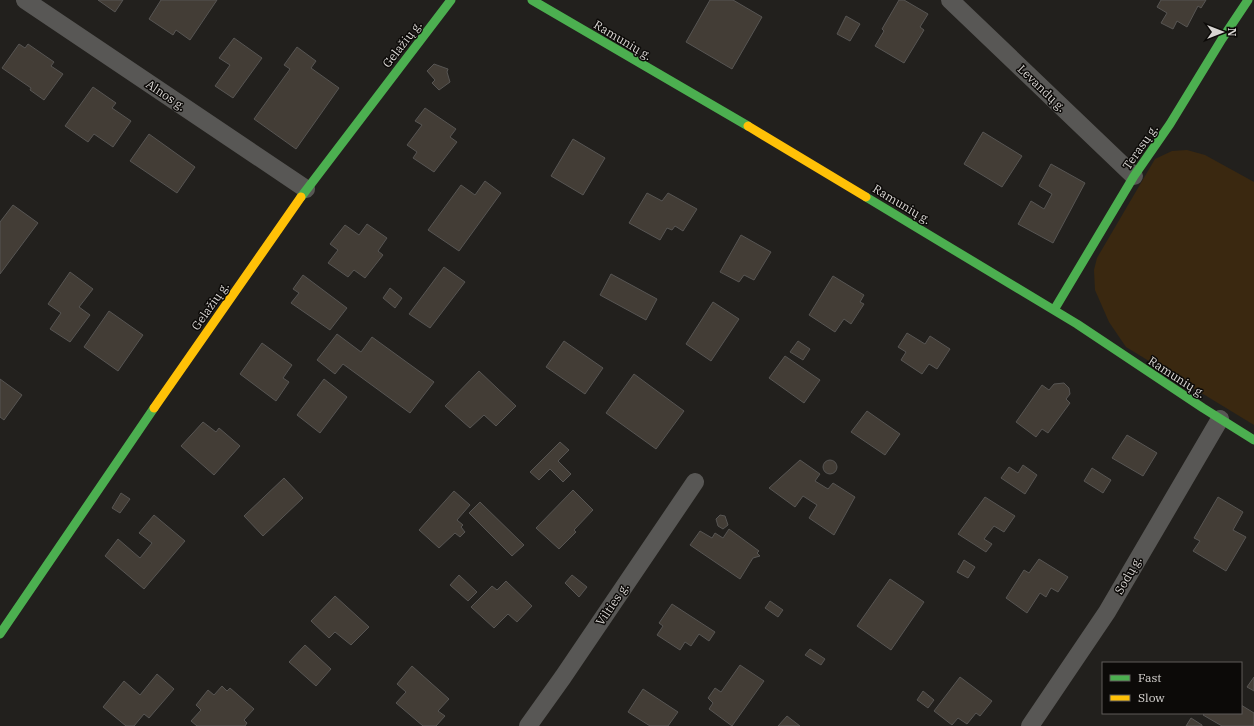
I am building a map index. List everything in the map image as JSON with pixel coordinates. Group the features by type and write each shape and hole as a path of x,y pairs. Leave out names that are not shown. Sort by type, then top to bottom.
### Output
{"street":[{"name":"Alnos g.","path":"25,0 306,189"},
{"name":"Gelažių g.","path":"0,634 306,189 451,0"},
{"name":"Ramunių g.","path":"532,0 922,230 1054,310 1254,440"},
{"name":"Levandų g.","path":"950,0 1134,176"},
{"name":"Terasų g.","path":"1054,310 1134,176 1170,124 1222,39 1248,0"},
{"name":"Sodų g.","path":"1030,726 1107,612 1220,419"},
{"name":"Vilties g.","path":"528,726 563,677 695,482"}],"shaded area":[{"path":"1187,150 1205,155 1254,182 1254,425 1126,347 1109,322 1095,290 1094,270 1097,258 1155,159 1172,151"}],"building":[{"path":"98,0 123,0 115,12"},
{"path":"161,0 217,0 190,40 176,30 173,35 149,19"},
{"path":"710,0 733,0 762,17 732,69 686,42"},
{"path":"899,0 904,0 928,14 920,27 924,30 904,63 875,46 884,31 882,29"},
{"path":"1161,0 1206,0 1201,8 1198,6 1187,27 1177,21 1173,29 1161,23 1167,13 1157,7"},
{"path":"846,16 860,24 850,41 837,34"},
{"path":"234,38 262,58 233,98 215,86 230,65 219,58"},
{"path":"19,44 25,48 28,44 54,62 51,66 63,74 44,100 30,90 31,88 2,68"},
{"path":"297,47 316,61 311,68 339,88 296,149 254,119 290,69 284,65"},
{"path":"434,64 448,69 447,72 450,82 439,90 432,83 435,80 427,71"},
{"path":"93,87 116,103 112,108 131,121 113,147 94,134 88,142 65,126"},
{"path":"425,108 456,129 450,137 457,142 434,172 413,158 417,152 407,145 422,125 415,121"},
{"path":"983,132 1022,156 1002,187 964,164"},
{"path":"149,134 195,167 177,193 130,161"},
{"path":"573,139 605,158 583,195 551,176"},
{"path":"1051,164 1085,183 1053,243 1018,224 1031,201 1044,209 1052,194 1039,186"},
{"path":"485,181 501,193 459,251 428,230 461,185 475,195"},
{"path":"647,193 662,201 668,193 697,209 683,231 675,226 672,230 667,228 660,240 629,223"},
{"path":"13,205 38,223 0,274 0,222"},
{"path":"367,224 387,238 378,251 383,255 365,278 354,270 348,277 328,263 338,250 330,244 345,225 359,235"},
{"path":"741,235 771,252 754,280 744,275 739,282 720,272"},
{"path":"444,267 465,282 430,328 409,314"},
{"path":"70,272 93,289 79,307 90,315 70,342 50,329 61,313 48,304"},
{"path":"611,274 657,299 646,320 600,295"},
{"path":"303,275 347,308 330,330 291,303 299,293 293,289"},
{"path":"833,276 864,295 860,302 864,304 851,324 844,319 835,332 809,315"},
{"path":"390,288 402,298 395,308 383,298"},
{"path":"713,302 739,319 711,361 686,344"},
{"path":"109,311 143,335 118,371 84,347"},
{"path":"907,333 925,344 930,336 950,349 937,369 929,364 922,374 901,360 906,352 898,347"},
{"path":"337,334 361,352 372,337 434,382 410,413 343,364 335,374 317,360"},
{"path":"564,341 603,368 585,394 546,367"},
{"path":"798,341 810,349 803,360 790,352"},
{"path":"262,343 292,365 283,378 289,382 276,401 240,374"},
{"path":"785,356 820,380 804,403 769,378"},
{"path":"479,371 516,406 496,426 484,415 470,428 445,406"},
{"path":"634,374 684,411 656,449 606,413"},
{"path":"0,379 22,395 4,420 0,417"},
{"path":"324,379 347,397 320,433 297,415"},
{"path":"1064,383 1069,388 1070,394 1066,399 1070,403 1048,433 1042,429 1036,437 1016,422 1042,385 1049,390 1054,384"},
{"path":"867,411 900,434 885,455 851,432"},
{"path":"203,422 216,432 219,428 240,446 214,475 181,446"},
{"path":"1127,435 1157,453 1143,476 1112,458"},
{"path":"560,442 569,450 558,461 571,474 563,482 550,469 539,480 530,472"},
{"path":"800,460 820,474 815,481 828,489 833,483 855,497 834,535 809,518 817,505 803,496 795,507 769,488"},
{"path":"827,460 833,460 837,464 837,470 833,474 827,474 823,470 823,464"},
{"path":"1023,465 1037,475 1025,494 1001,478 1009,467 1018,473"},
{"path":"1092,468 1111,480 1103,493 1084,481"},
{"path":"284,478 303,498 263,536 244,516"},
{"path":"573,490 593,510 574,530 576,532 559,549 536,528"},
{"path":"454,491 470,505 457,520 463,525 461,527 465,532 460,537 455,533 439,548 419,530"},
{"path":"121,493 130,499 120,513 112,508"},
{"path":"985,497 1015,516 1004,532 994,526 984,539 992,544 986,552 958,534"},
{"path":"1218,497 1243,512 1233,530 1246,537 1226,571 1193,551 1200,541 1194,538"},
{"path":"480,502 524,545 512,556 469,513"},
{"path":"154,515 185,541 144,589 105,556 118,539 140,558 152,543 139,533"},
{"path":"720,515 725,516 728,525 723,529 718,526 716,519"},
{"path":"729,529 759,551 757,553 760,556 753,558 740,579 690,545 700,531 712,538 715,533 723,538"},
{"path":"1039,559 1068,577 1058,592 1051,588 1046,597 1040,593 1027,613 1006,598 1024,570 1029,573"},
{"path":"964,560 975,567 968,578 957,572"},
{"path":"459,575 477,592 468,601 450,585"},
{"path":"572,575 587,587 579,597 565,583"},
{"path":"890,579 924,602 891,650 857,626"},
{"path":"506,581 532,606 517,622 508,614 494,628 471,607 492,586 497,590"},
{"path":"335,596 369,627 351,645 335,632 329,638 311,621"},
{"path":"770,601 783,610 778,617 765,608"},
{"path":"672,604 715,632 709,641 699,634 691,646 685,642 680,650 657,635 663,626 659,623"},
{"path":"305,645 331,669 316,686 289,662"},
{"path":"810,649 825,659 821,665 805,655"},
{"path":"740,665 764,681 732,726 709,709 713,703 708,698 715,688 721,692"},
{"path":"412,666 449,699 438,711 445,716 436,726 423,726 396,703 406,692 397,684"},
{"path":"157,674 174,689 149,718 144,714 134,726 126,726 103,707 124,681 140,695"},
{"path":"960,677 992,701 980,716 976,713 967,724 958,718 952,725 934,711"},
{"path":"1254,677 1254,691 1247,687"},
{"path":"222,686 227,691 230,688 254,709 244,720 247,723 245,726 197,726 191,721 201,710 196,705 208,690 214,695"},
{"path":"643,689 678,712 668,726 650,726 628,712"},
{"path":"923,691 934,700 928,708 917,700"},
{"path":"1242,706 1254,713 1254,726 1222,726 1203,715 1242,714"},
{"path":"787,716 800,726 778,726"},
{"path":"1191,718 1202,725 1202,726 1186,726"}],"traffic: fast":[{"path":"301,197 451,0"},
{"path":"532,0 748,126"},
{"path":"1054,310 1134,176 1170,124 1222,39 1248,0"},
{"path":"866,197 1077,324 1254,440"},
{"path":"0,634 154,408"}],"traffic: slow":[{"path":"748,126 866,197"},
{"path":"154,408 301,197"}]}
